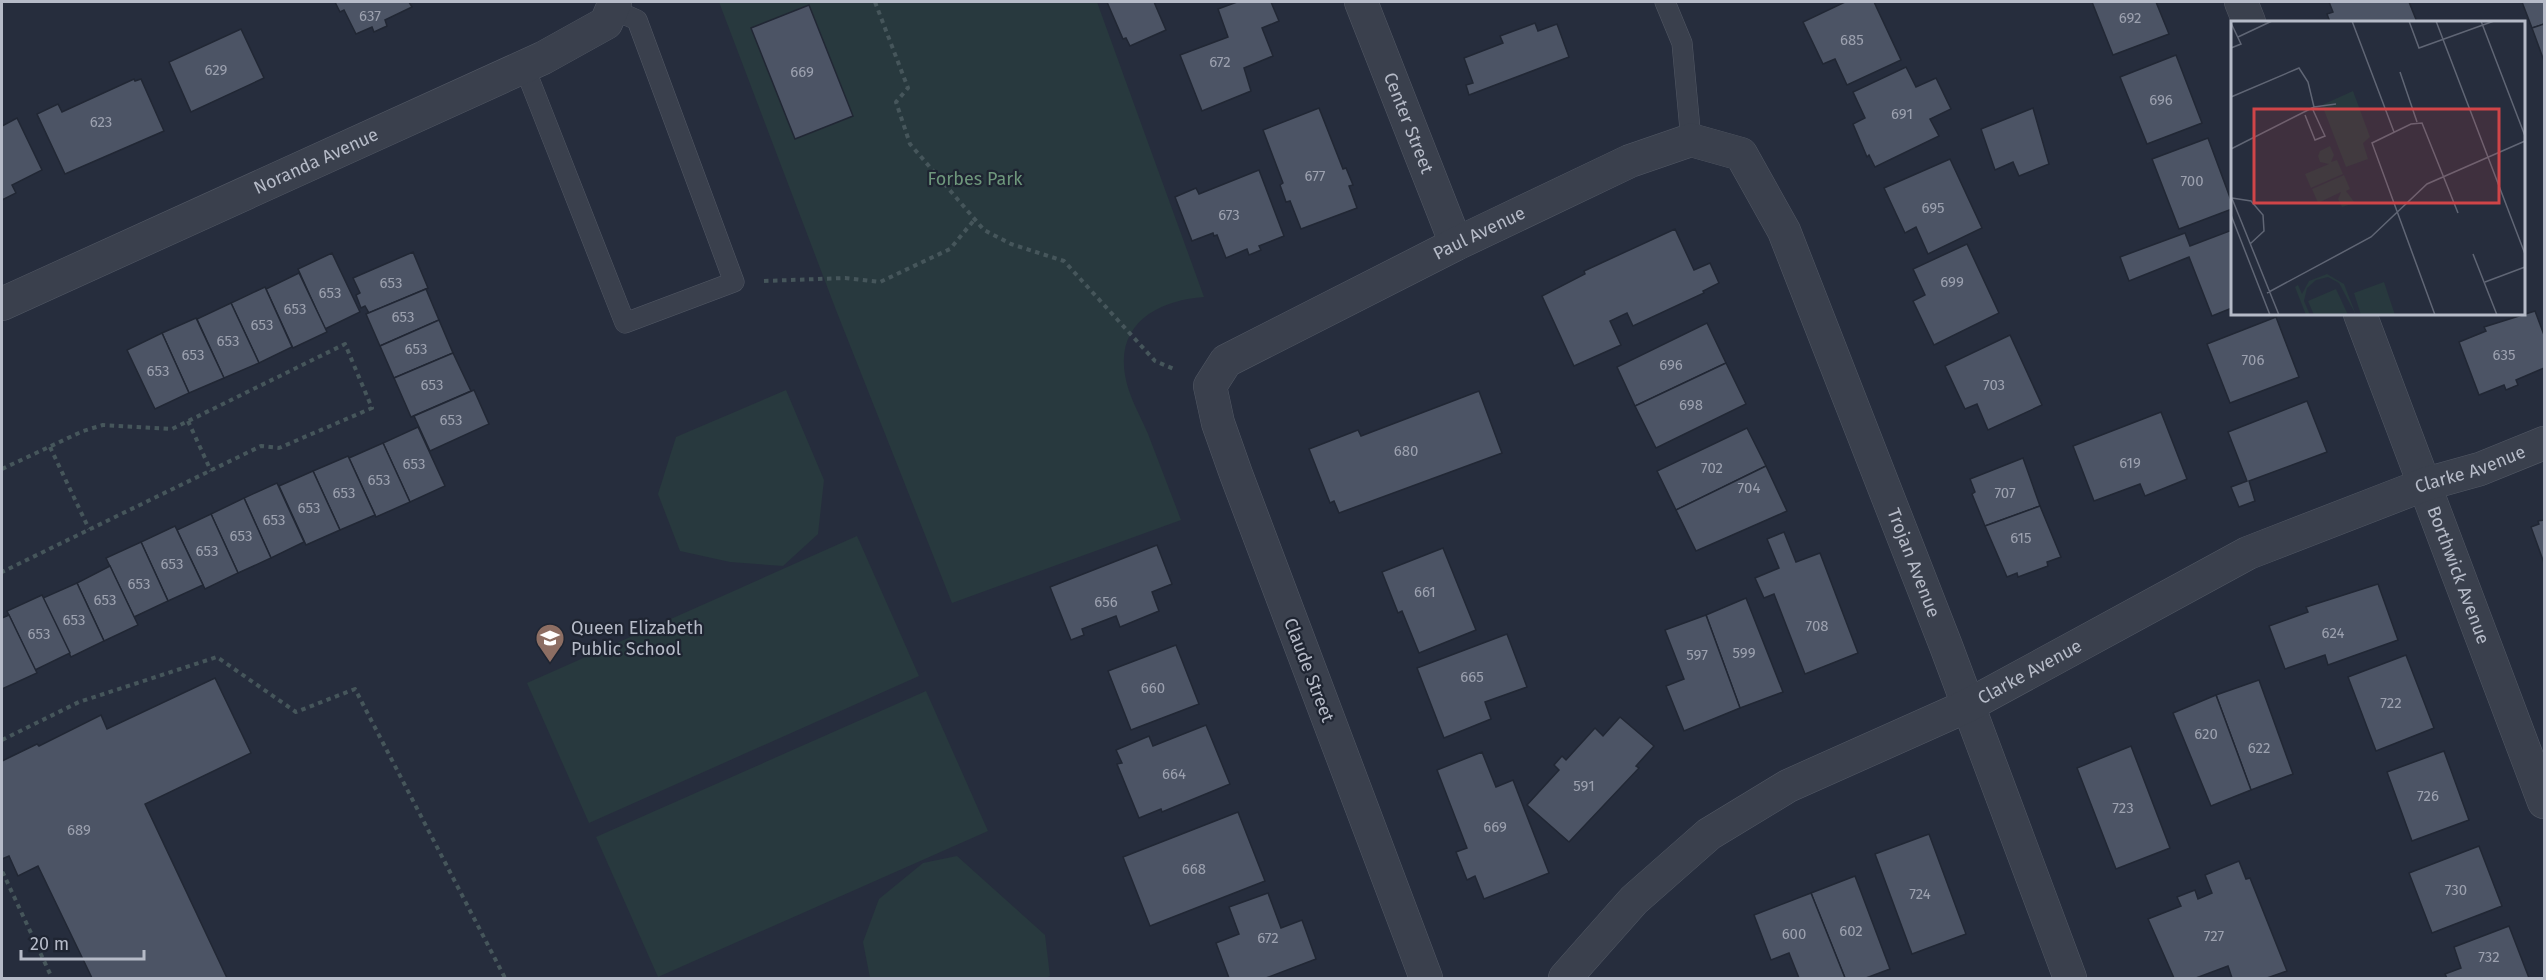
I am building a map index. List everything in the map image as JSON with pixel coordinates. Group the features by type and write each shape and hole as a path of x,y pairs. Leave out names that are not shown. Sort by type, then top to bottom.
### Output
{"street":[{"name":"Center Street","path":"1360,2 1456,244"},
{"path":"2241,2 2249,21"},
{"name":"Noranda Avenue","path":"2,304 524,66 606,23 613,5"},
{"name":"Paul Avenue","path":"1218,374 1456,244 1630,161 1691,140"},
{"name":"Trojan Avenue","path":"1691,140 1741,154 1784,231 2070,978"},
{"name":"Borthwick Avenue","path":"2360,315 2426,483 2544,802"},
{"name":"Claude Street","path":"1218,374 1218,423 1426,978"},
{"name":"Clarke Avenue","path":"1565,978 1634,900 1708,834 1788,786 1967,706 2248,553 2426,483 2480,469 2544,443"}],"lane":[{"path":"1665,2 1682,43 1691,140"},
{"path":"524,66 625,323 734,282 637,20 613,5"}],"path":[{"path":"875,2 908,88 896,102 910,144 984,230 1011,244 1064,261 1155,361 1218,374"},
{"path":"734,282 845,278 880,282 950,249 975,219"},
{"path":"2,469 103,425 172,429 345,344 372,408 279,448 261,446 2,572"},
{"path":"188,421 211,471"},
{"path":"50,447 88,529"},
{"path":"2,740 79,702 217,657 296,712 355,689 505,978"},
{"path":"2,874 52,978"}],"green space":[{"name":"Forbes Park","path":"719,2 1097,2 1204,297 1172,303 1145,317 1134,328 1127,341 1124,357 1129,390 1181,520 952,603 836,310"},
{"path":"786,390 824,480 818,534 783,566 730,562 680,551 658,494 676,437"},
{"path":"857,536 919,676 589,823 527,683"},
{"path":"926,691 988,831 658,977 596,837"},
{"path":"957,856 1045,935 1050,976 1045,978 870,978 863,942 879,899 923,863"}],"building":[{"path":"335,2 409,2 412,7 385,20 387,26 374,32 372,27 356,34 344,10 340,12"},
{"path":"1107,2 1154,2 1166,30 1130,46 1126,38 1123,39"},
{"path":"1237,2 1271,2 1279,21 1262,28 1273,56 1244,68 1251,91 1202,111 1180,55 1228,37 1218,9"},
{"path":"1845,2 1874,2 1901,60 1847,85 1835,59 1823,64 1803,22"},
{"path":"2092,2 2156,2 2169,34 2113,55"},
{"path":"2329,2 2409,2 2417,21 2330,21 2327,14 2333,12"},
{"path":"2522,2 2544,2 2544,24 2532,28"},
{"path":"809,5 853,116 795,139 751,28"},
{"path":"1535,23 1538,31 1557,24 1569,57 1469,95 1466,85 1473,83 1464,58 1503,43 1500,36"},
{"path":"2544,24 2544,61 2532,28"},
{"path":"241,29 264,78 191,112 169,62"},
{"path":"2176,55 2202,123 2147,144 2120,77"},
{"path":"1906,67 1916,87 1936,78 1951,109 1930,119 1939,136 1875,167 1869,155 1867,157 1853,124 1865,118 1853,92"},
{"path":"134,79 135,81 141,79 164,131 65,174 37,114 58,104 62,112"},
{"path":"1319,108 1343,169 1346,168 1353,185 1349,186 1357,208 1301,229 1290,201 1286,202 1280,185 1283,183 1263,130"},
{"path":"2033,108 2049,164 2019,176 2013,162 1995,170 1981,129"},
{"path":"17,118 42,170 12,185 16,193 2,200 2,126"},
{"path":"2208,138 2231,200 2231,209 2179,229 2152,159"},
{"path":"1950,159 1982,228 1928,254 1916,227 1905,233 1884,188"},
{"path":"1259,170 1284,236 1259,246 1261,250 1249,255 1247,249 1226,258 1217,235 1214,236 1213,233 1192,241 1175,197 1196,188 1199,194"},
{"path":"1675,229 1694,270 1710,263 1719,283 1703,291 1704,293 1633,326 1627,313 1610,321 1621,345 1574,366 1542,296 1585,274 1584,271"},
{"path":"2231,230 2231,308 2212,316 2189,257 2129,281 2120,257 2185,233 2190,246"},
{"path":"1967,244 1999,313 1934,345 1913,301 1925,295 1913,269"},
{"path":"413,252 428,288 369,313 365,306 361,308 356,295 360,293 353,278"},
{"path":"332,253 360,312 325,329 298,269"},
{"path":"299,273 327,332 293,348 266,289"},
{"path":"265,287 292,347 259,363 231,303"},
{"path":"426,289 439,320 380,346 366,314"},
{"path":"231,303 259,363 224,378 197,319"},
{"path":"2535,311 2544,335 2544,368 2516,380 2518,385 2506,390 2504,385 2479,395 2459,342 2486,331 2484,327"},
{"path":"2276,317 2299,377 2230,403 2207,344"},
{"path":"196,318 224,378 189,393 162,333"},
{"path":"439,320 453,353 394,378 380,346"},
{"path":"1707,323 1726,363 1635,406 1617,367"},
{"path":"162,333 189,393 155,409 127,350"},
{"path":"2010,335 2042,405 1988,430 1977,404 1965,409 1945,366"},
{"path":"453,353 471,391 411,417 394,378"},
{"path":"1726,363 1746,404 1656,448 1635,406"},
{"path":"474,390 489,424 430,451 414,416"},
{"path":"1479,391 1502,453 1339,513 1334,501 1330,503 1309,449 1358,430 1361,436"},
{"path":"2307,401 2327,452 2249,481 2255,501 2239,507 2231,487 2247,481 2228,432"},
{"path":"2161,412 2187,479 2145,496 2140,484 2094,501 2073,446"},
{"path":"418,427 445,486 410,502 383,443"},
{"path":"1747,428 1766,466 1676,510 1657,471"},
{"path":"383,443 410,502 376,517 349,458"},
{"path":"348,456 375,515 340,530 313,471"},
{"path":"2023,458 2040,506 1985,526 1972,494 1975,492 1970,479"},
{"path":"1766,466 1787,511 1696,551 1676,510"},
{"path":"313,471 340,530 306,545 279,486"},
{"path":"277,483 304,542 271,558 244,498"},
{"path":"244,498 271,558 238,573 211,514"},
{"path":"2040,506 2061,557 2047,562 2048,566 2018,577 2017,573 2007,577 1985,526"},
{"path":"211,514 238,573 205,589 177,530"},
{"path":"2544,520 2544,563 2531,527 2539,524 2538,521"},
{"path":"175,526 203,585 168,601 141,542"},
{"path":"1784,532 1796,562 1820,553 1858,653 1805,674 1774,594 1764,598 1755,578 1779,568 1767,539"},
{"path":"141,542 168,601 134,617 106,558"},
{"path":"1157,545 1172,584 1152,592 1159,611 1120,627 1116,616 1082,629 1084,635 1071,640 1050,587"},
{"path":"1443,548 1476,630 1419,653 1402,611 1398,613 1382,572"},
{"path":"110,566 138,625 104,641 77,583"},
{"path":"77,583 104,641 71,657 43,598"},
{"path":"2378,584 2398,640 2328,665 2325,655 2285,669 2269,626 2308,612 2306,607"},
{"path":"42,595 70,653 35,670 7,611"},
{"path":"1746,598 1783,692 1740,708 1706,615"},
{"path":"9,615 37,673 2,689 2,618"},
{"path":"1706,615 1740,708 1684,731 1666,686 1684,679 1665,630"},
{"path":"1507,634 1527,687 1485,702 1491,719 1444,738 1417,668"},
{"path":"1176,645 1199,704 1131,730 1108,671"},
{"path":"2406,655 2434,728 2376,751 2348,677"},
{"path":"215,678 251,753 145,804 227,978 92,978 38,866 18,876 9,856 2,859 2,761 37,744 39,746 101,715 107,729"},
{"path":"2259,680 2293,774 2251,790 2216,695"},
{"path":"2216,695 2251,790 2211,806 2173,713"},
{"path":"1620,717 1654,746 1636,766 1639,768 1569,842 1527,805 1559,770 1554,765 1562,756 1566,760 1595,728 1603,736"},
{"path":"1206,725 1230,784 1162,812 1161,809 1139,818 1117,764 1122,763 1116,750 1149,736 1153,746"},
{"path":"2131,746 2170,848 2116,869 2077,768"},
{"path":"2444,751 2469,820 2412,841 2387,772"},
{"path":"1482,752 1496,787 1513,780 1549,873 1484,899 1475,876 1467,880 1456,852 1467,848 1437,770"},
{"path":"1238,812 1265,881 1150,926 1123,857"},
{"path":"1929,834 1966,934 1912,954 1875,854"},
{"path":"2479,846 2502,906 2432,933 2409,873"},
{"path":"2239,861 2246,879 2250,878 2287,971 2267,978 2232,978 2228,966 2196,978 2174,978 2148,919 2181,906 2177,897 2195,890 2198,899 2212,893 2205,875"},
{"path":"1855,876 1890,969 1866,978 1845,978 1811,893"},
{"path":"1268,893 1281,928 1302,920 1316,959 1266,978 1229,978 1216,943 1239,934 1229,907"},
{"path":"1811,893 1845,978 1799,978 1789,953 1771,960 1754,915"},
{"path":"2509,926 2529,978 2447,978 2445,974 2461,968 2454,947"}],"place":[{"name":"Queen Elizabeth Public School","path":"550,664"}]}
